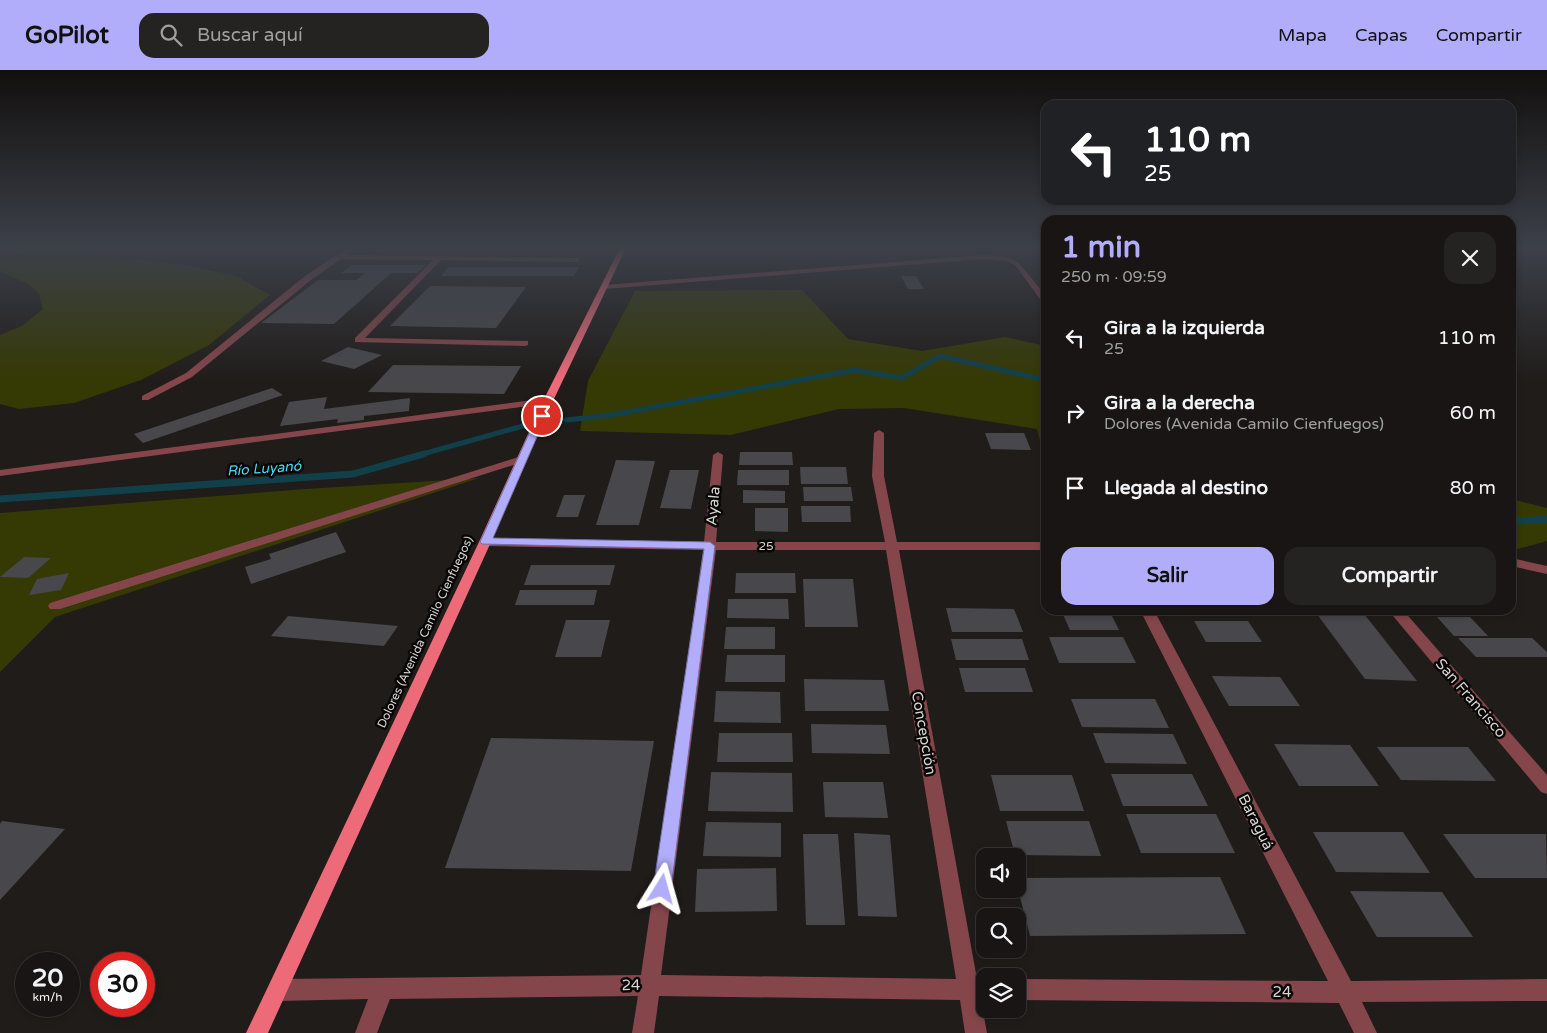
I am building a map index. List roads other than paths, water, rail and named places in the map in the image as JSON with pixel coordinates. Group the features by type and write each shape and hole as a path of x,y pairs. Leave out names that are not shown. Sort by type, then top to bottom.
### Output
{"main road":[{"name":"Dolores (Avenida Camilo Cienfuegos)","path":"257,1033 486,542 548,402 602,291"}],"street":[{"path":"145,398 189,376 292,291"},
{"path":"406,291 358,340 525,344"},
{"path":"0,473 548,402"},
{"name":"Concepción","path":"880,433 878,476 976,984"},
{"name":"Ayala","path":"643,1033 710,546 718,455"},
{"path":"55,606 522,459"},
{"name":"25","path":"486,542 710,546 1041,546"},
{"path":"1516,563 1547,570"},
{"name":"Baraguá","path":"1149,615 1366,1033"},
{"name":"San Francisco","path":"1399,615 1547,787"},
{"name":"24","path":"278,990 649,985 976,989"},
{"path":"366,1033 383,989"},
{"name":"24","path":"1026,990 1344,992 1547,990"},
{"name":"Concepción","path":"976,1018 976,1033"}],"waterway":[{"path":"566,420 612,415 854,370 902,378 940,356 1041,379"},
{"name":"Río Luyanó","path":"419,455 523,426"},
{"name":"Río Luyanó","path":"0,499 353,474 424,454"},
{"path":"1516,520 1547,519"}]}
